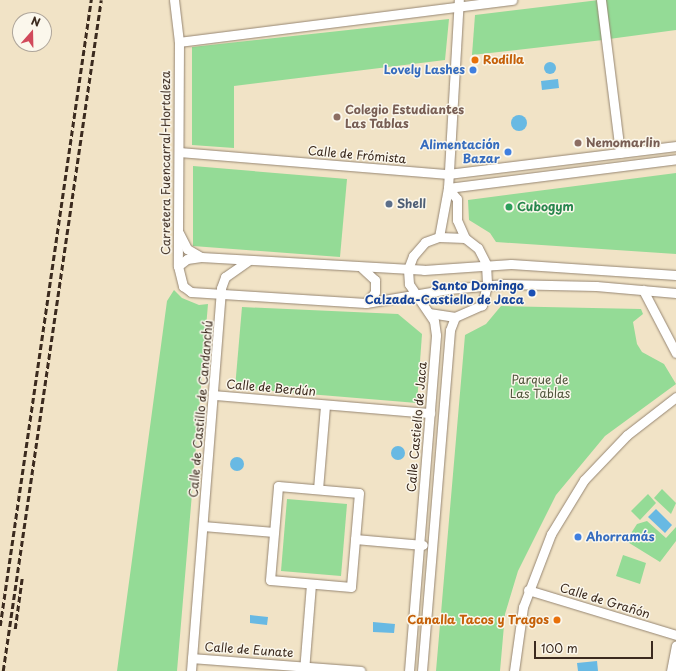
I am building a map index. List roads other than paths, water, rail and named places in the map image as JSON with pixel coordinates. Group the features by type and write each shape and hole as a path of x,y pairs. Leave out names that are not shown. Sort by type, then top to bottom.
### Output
{"street":[{"name":"Carretera Fuencarral-Hortaleza","path":"174,0 179,42 178,266 183,286 191,292 366,303 414,294 487,285 643,290 676,293"},
{"path":"179,42 459,3 512,0"},
{"path":"601,0 620,153"},
{"path":"439,237 448,188 459,3"},
{"name":"Calle de Frómista","path":"179,152 448,174 676,146"},
{"path":"448,188 676,159"},
{"path":"430,313 455,317 482,305 487,285 486,264 478,248 464,238 457,220 457,199 448,188"},
{"path":"179,232 187,249 201,257"},
{"path":"408,269 418,248 439,237 464,238"},
{"path":"178,266 188,259 201,257 408,269 486,264 676,275"},
{"name":"Calle de Castillo de Candanchú","path":"191,671 221,294 225,277 249,260"},
{"path":"358,266 370,272 374,280 375,292 366,303"},
{"name":"Calle Castiello de Jaca","path":"408,269 414,294 430,313 436,335 408,671"},
{"path":"643,290 676,352"},
{"name":"Calle Castiello de Jaca","path":"422,671 450,330 455,317"},
{"name":"Calle de Berdún","path":"214,395 430,413"},
{"path":"514,671 528,590 551,534 584,480 627,435 676,397"},
{"name":"Calle de Berdún","path":"318,489 326,405"},
{"path":"278,486 318,489 359,493 351,587 270,580 278,486"},
{"path":"203,526 274,532"},
{"path":"355,538 432,546"},
{"name":"Calle de Eunate","path":"304,669 311,584"},
{"name":"Calle de Grañón","path":"528,590 676,635"},
{"path":"671,671 676,644"},
{"name":"Calle de Eunate","path":"192,658 304,669 360,671"}],"water":[{"path":"550,62 554,64 556,68 554,72 550,74 546,72 544,68 546,64"},
{"path":"558,79 559,88 542,90 541,81"},
{"path":"519,115 526,120 527,123 522,130 519,131 512,126 511,123 516,116"},
{"path":"398,446 403,448 405,453 403,458 398,460 393,458 391,453 393,448"},
{"path":"237,457 242,459 244,464 242,469 237,471 232,469 230,464 232,459"},
{"path":"656,509 672,525 665,533 648,517"},
{"path":"250,615 268,617 267,625 250,623"},
{"path":"373,622 395,624 394,633 373,632"},
{"path":"597,661 598,671 578,671 577,663"}],"railway":[{"path":"0,626 91,0"},
{"path":"3,671 101,0"},
{"path":"15,629 22,578"}],"place":[{"name":"Rodilla","path":"475,60"},
{"name":"Lovely Lashes","path":"473,70"},
{"name":"Colegio Estudiantes Las Tablas","path":"337,117"},
{"name":"Nemomarlin","path":"578,143"},
{"name":"Alimentación Bazar","path":"508,152"},
{"name":"Shell","path":"389,204"},
{"name":"Cubogym","path":"509,207"},
{"name":"Santo Domingo Calzada-Castiello de Jaca","path":"532,293"},
{"name":"Ahorramás","path":"578,537"},
{"name":"Canalla Tacos y Tragos","path":"557,620"}],"park label":[{"name":"Parque de Las Tablas","path":"540,387"}]}
